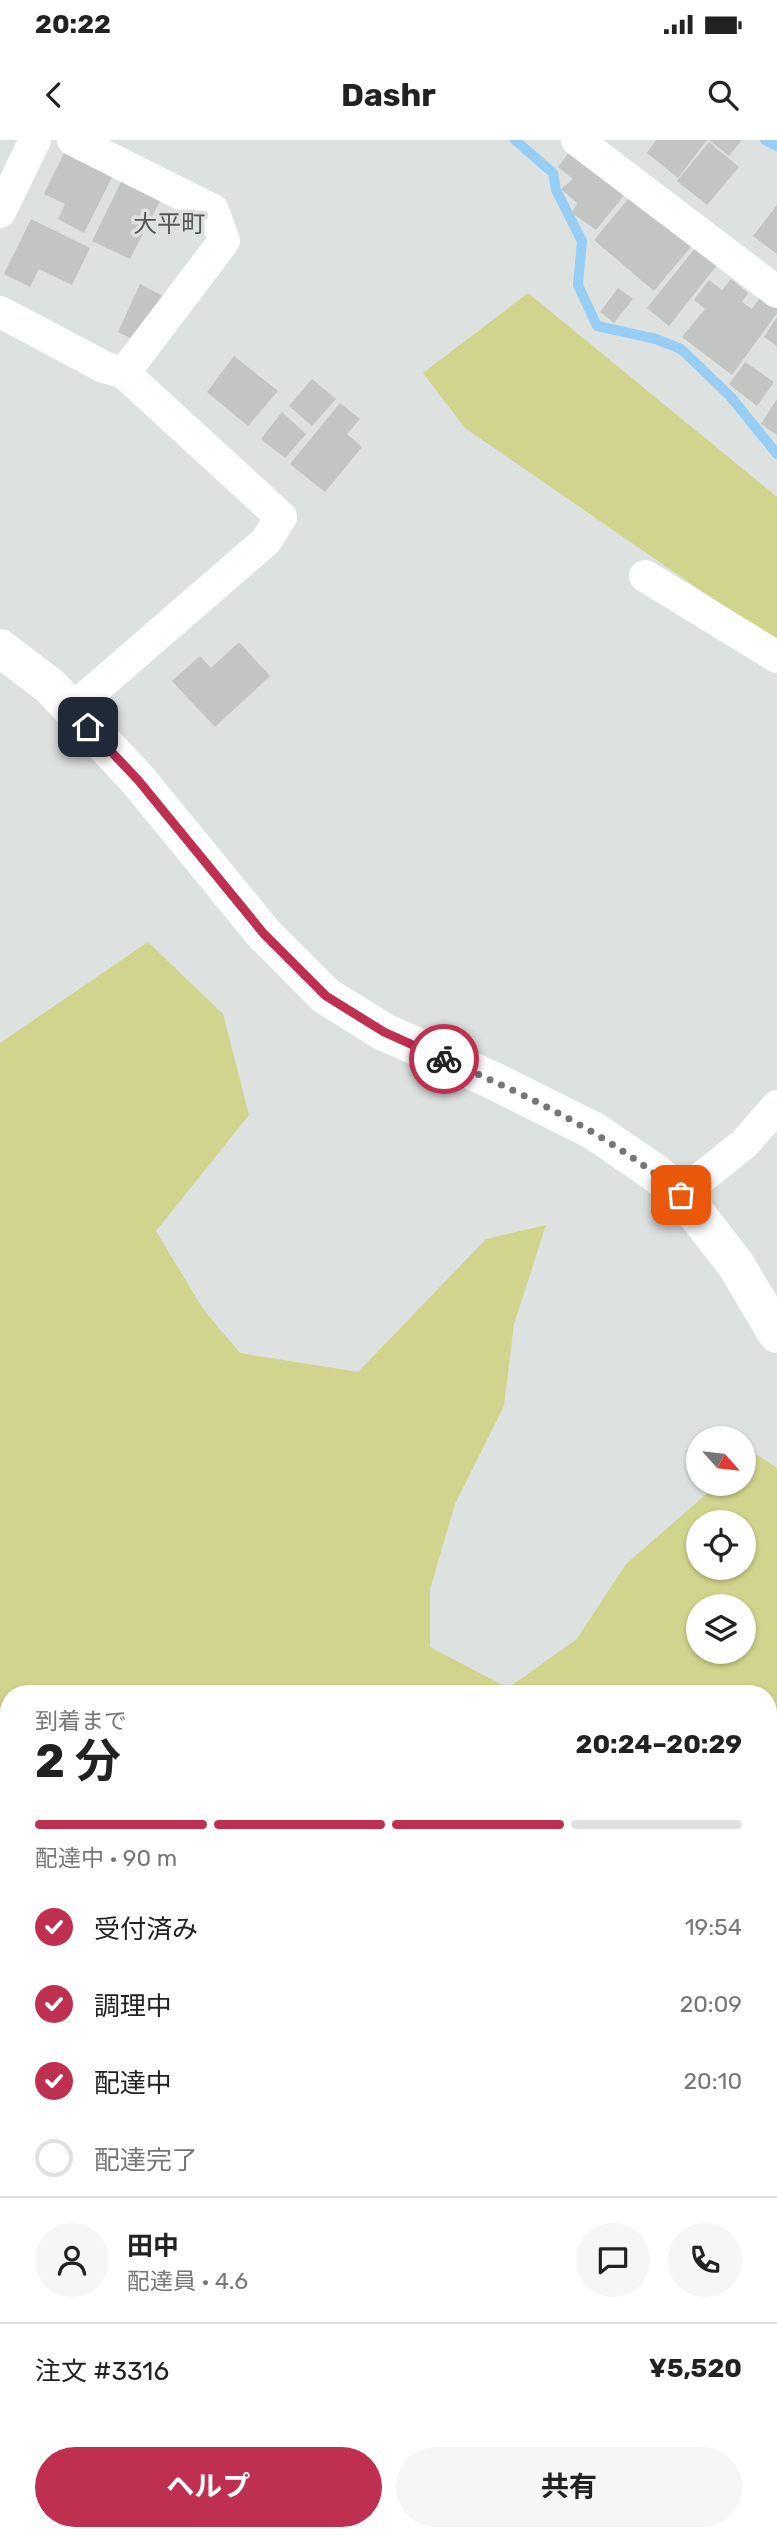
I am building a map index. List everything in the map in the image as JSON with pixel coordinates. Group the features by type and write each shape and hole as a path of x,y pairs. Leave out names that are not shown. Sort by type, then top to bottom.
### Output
{"street":[{"path":"0,212 34,140"},
{"path":"73,140 213,210 224,241 124,373"},
{"path":"577,140 777,292"},
{"path":"0,312 104,367 124,373 281,517 266,541 72,709"},
{"path":"645,576 777,657"},
{"path":"0,648 51,687 72,709 138,780 264,934 326,996 384,1032 492,1080 594,1131 654,1172 681,1195 736,1265 777,1334"},
{"path":"681,1195 745,1143 777,1106"}],"green space":[{"path":"528,293 777,497 777,650 735,614 465,428 423,373"},
{"path":"148,942 223,1014 249,1115 156,1231 203,1309 240,1353 358,1372 486,1239 546,1225 514,1324 504,1406 455,1504 430,1589 430,1647 502,1685 0,1685 0,1043"},
{"path":"756,1454 777,1468 777,1685 512,1685 577,1639 626,1564 686,1512 686,1580 756,1580 756,1510 688,1510 704,1496 756,1496"}],"building":[{"path":"656,140 707,140 678,178 647,153"},
{"path":"709,140 742,140 729,156"},
{"path":"709,142 739,167 707,205 677,181"},
{"path":"68,145 116,169 84,233 58,219 65,204 44,194"},
{"path":"574,146 626,193 596,230 572,213 577,203 561,189 573,179 558,167"},
{"path":"121,182 160,201 130,259 92,241"},
{"path":"634,192 700,236 654,291 594,240"},
{"path":"777,205 777,254 753,236"},
{"path":"31,219 90,248 72,285 39,269 30,287 4,274"},
{"path":"696,247 718,264 669,326 647,308"},
{"path":"731,279 748,293 742,302 752,309 761,296 777,308 777,313 732,375 682,337 705,309 694,300 709,280 722,290"},
{"path":"140,284 182,306 158,352 118,332"},
{"path":"618,288 633,299 614,323 600,312"},
{"path":"777,317 777,346 764,337"},
{"path":"234,356 278,391 248,426 207,392"},
{"path":"745,362 774,382 757,406 729,384"},
{"path":"312,379 336,399 312,426 289,406"},
{"path":"777,399 777,435 761,424"},
{"path":"340,403 360,419 347,434 362,447 325,492 290,464"},
{"path":"282,412 306,434 285,458 261,439"},
{"path":"239,642 270,676 215,727 172,681 200,656 211,668"}],"waterway":[{"path":"515,140 553,173 556,190 582,241 578,285 597,326 656,339 681,349 730,396 777,454"},
{"path":"765,140 777,146"}],"way so far":[{"path":"444,1059 594,1131 654,1172 681,1195"}],"district":[{"name":"大平町","path":"169,224"}],"route":[{"path":"88,727 138,780 264,934 326,996 384,1032 444,1059"}]}
